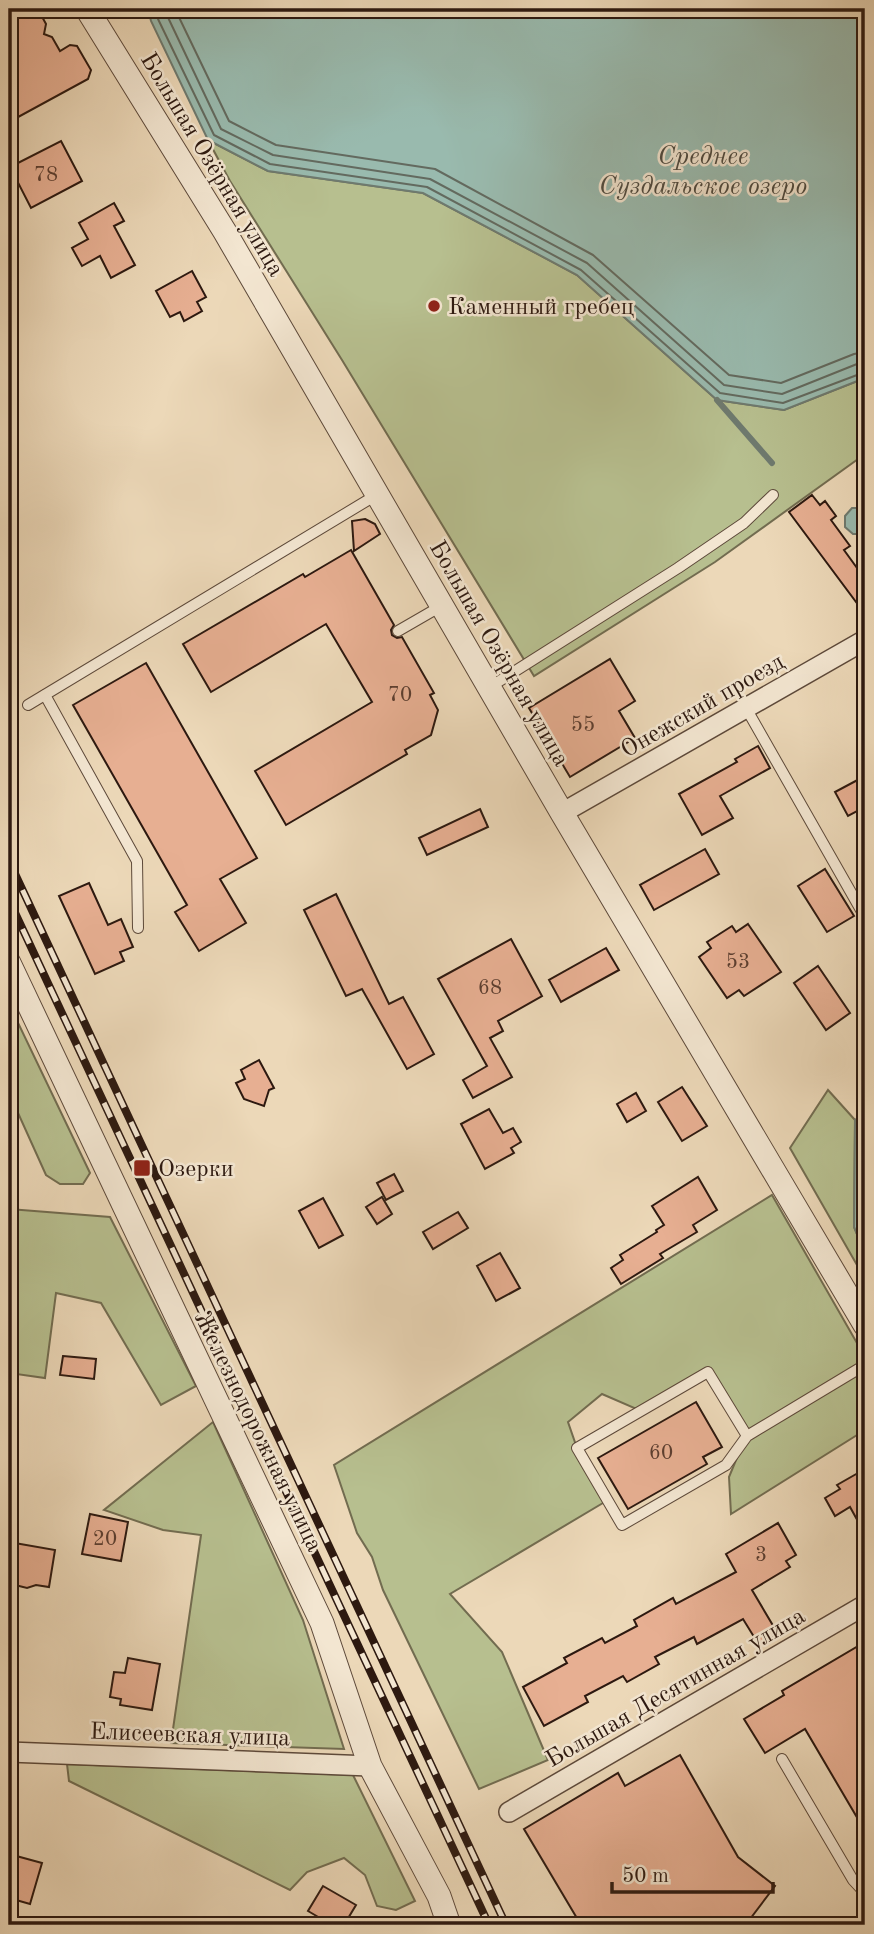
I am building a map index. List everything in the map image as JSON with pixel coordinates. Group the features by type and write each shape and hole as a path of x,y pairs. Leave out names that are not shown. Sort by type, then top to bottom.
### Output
{"street":[{"name":"Большая Озёрная улица","path":"87,9 225,232 562,813 865,1325"},
{"name":"Онежский проезд","path":"562,813 865,640"},
{"name":"Железнодорожная улица","path":"9,963 322,1623 370,1766 439,1896 449,1925"},
{"name":"Большая Десятинная улица","path":"509,1812 865,1605"},
{"name":"Елисеевская улица","path":"9,1752 370,1766"}],"lane":[{"path":"27,705 378,494"},
{"path":"490,688 744,523 773,495"},
{"path":"398,631 443,606"},
{"path":"45,695 136,861 138,928"},
{"path":"746,708 865,917"},
{"path":"747,1436 708,1372 577,1448 622,1525 726,1465 747,1436 865,1365"},
{"path":"782,1759 853,1881 865,1893"}],"green space":[{"path":"208,140 268,171 423,193 577,275 717,400 784,410 865,378 865,454 715,562 534,676 230,181"},
{"path":"9,1004 90,1173 83,1184 60,1184 46,1175 9,1093"},
{"path":"828,1090 855,1120 854,1227 865,1253 865,1279 790,1148"},
{"path":"772,1195 865,1357 865,1430 731,1514 729,1477 746,1436 708,1372 641,1411 602,1394 568,1422 577,1448 608,1500 450,1594 502,1652 548,1760 479,1789 383,1590 372,1557 357,1533 334,1465"},
{"path":"9,1209 110,1217 196,1386 161,1405 101,1303 56,1293 45,1378 9,1373"},
{"path":"213,1422 303,1620 344,1749 171,1743 201,1535 163,1530 104,1510"},
{"path":"67,1764 353,1775 415,1901 396,1910 377,1906 365,1875 344,1858 307,1872 290,1890 69,1781"}],"water":[{"name":"Среднее Суздальское озеро","path":"148,9 865,9 865,378 784,410 717,400 577,275 423,193 268,171 208,140 151,21"},
{"path":"852,508 863,508 865,511 863,534 853,534 845,527 845,516"},
{"path":"865,1113 865,1253 854,1227 855,1120"}],"building":[{"path":"23,9 40,13 46,24 44,34 52,37 60,51 70,45 77,46 91,70 88,79 9,122 9,17"},
{"path":"61,141 82,181 31,208 10,167"},
{"path":"114,203 124,221 114,226 135,265 111,278 100,256 82,266 72,248 88,239 79,223"},
{"path":"192,271 206,297 197,302 202,311 184,321 180,312 170,317 156,291"},
{"path":"812,495 820,505 825,501 836,516 831,520 850,546 844,550 865,579 865,614 789,512"},
{"path":"365,519 375,524 380,534 354,551 352,521"},
{"path":"351,550 394,625 392,635 402,637 434,693 430,695 438,710 431,735 405,750 407,754 286,825 255,771 372,702 326,624 211,692 183,644 303,574 305,577"},
{"path":"610,659 635,701 619,711 635,738 570,777 529,708"},
{"path":"146,663 257,858 220,879 246,923 199,951 175,912 187,905 73,705"},
{"path":"758,746 770,768 720,796 733,818 702,835 679,794 737,762 735,759"},
{"path":"865,776 865,807 848,816 835,792"},
{"path":"480,809 488,827 427,855 419,838"},
{"path":"705,849 719,874 654,910 640,885"},
{"path":"825,869 854,916 827,932 798,886"},
{"path":"89,883 108,925 121,919 133,947 120,952 124,961 95,974 59,896"},
{"path":"336,894 389,1004 403,997 434,1054 407,1069 362,989 346,996 304,910"},
{"path":"748,924 781,972 744,996 739,990 727,998 699,957 711,948 707,942 732,926 736,932"},
{"path":"511,939 542,996 498,1021 503,1031 490,1038 512,1077 473,1098 463,1080 487,1066 438,979"},
{"path":"606,948 619,970 561,1002 549,980"},
{"path":"818,966 850,1013 826,1030 794,983"},
{"path":"259,1060 274,1088 269,1090 264,1106 244,1099 236,1083 245,1079 241,1070"},
{"path":"682,1087 707,1126 682,1141 658,1102"},
{"path":"636,1093 646,1111 627,1122 617,1104"},
{"path":"489,1109 503,1133 513,1128 521,1142 511,1148 514,1153 485,1169 461,1124"},
{"path":"394,1174 403,1191 386,1200 377,1183"},
{"path":"698,1177 717,1210 693,1225 697,1232 660,1254 663,1258 621,1284 611,1268 623,1260 620,1255 664,1225 652,1206"},
{"path":"382,1197 392,1214 377,1224 366,1207"},
{"path":"323,1198 343,1235 319,1248 299,1211"},
{"path":"458,1212 468,1228 433,1249 423,1232"},
{"path":"500,1253 520,1288 496,1301 477,1266"},
{"path":"63,1356 96,1359 94,1379 60,1375"},
{"path":"696,1402 722,1447 703,1457 707,1464 628,1509 598,1458"},
{"path":"858,1473 865,1485 865,1534 850,1507 835,1516 825,1498 840,1489 837,1485"},
{"path":"90,1514 128,1522 121,1561 82,1554"},
{"path":"778,1523 796,1555 786,1561 790,1567 752,1590 778,1634 759,1645 743,1619 697,1644 694,1637 655,1657 659,1664 627,1682 623,1676 585,1696 588,1702 544,1726 523,1687 567,1663 564,1658 602,1638 605,1643 637,1626 634,1620 673,1598 676,1604 736,1572 726,1554"},
{"path":"9,1542 55,1550 49,1587 36,1585 27,1588 15,1585 17,1567 9,1565"},
{"path":"865,1642 865,1831 805,1729 765,1753 744,1719 784,1695 782,1691"},
{"path":"128,1658 160,1664 152,1710 120,1705 121,1699 110,1697 114,1672 125,1673"},
{"path":"680,1755 738,1857 775,1886 747,1923 742,1925 581,1925 524,1829 618,1773 625,1786"},
{"path":"9,1854 42,1863 30,1904 9,1898"},
{"path":"323,1886 356,1905 344,1925 332,1925 308,1911"}],"waterway":[{"path":"717,400 772,463"}],"railway":[{"path":"9,861 506,1925"},
{"path":"9,900 489,1925"}],"place":[{"name":"Каменный гребец","path":"434,306"},
{"name":"Озерки","path":"142,1168"}]}
